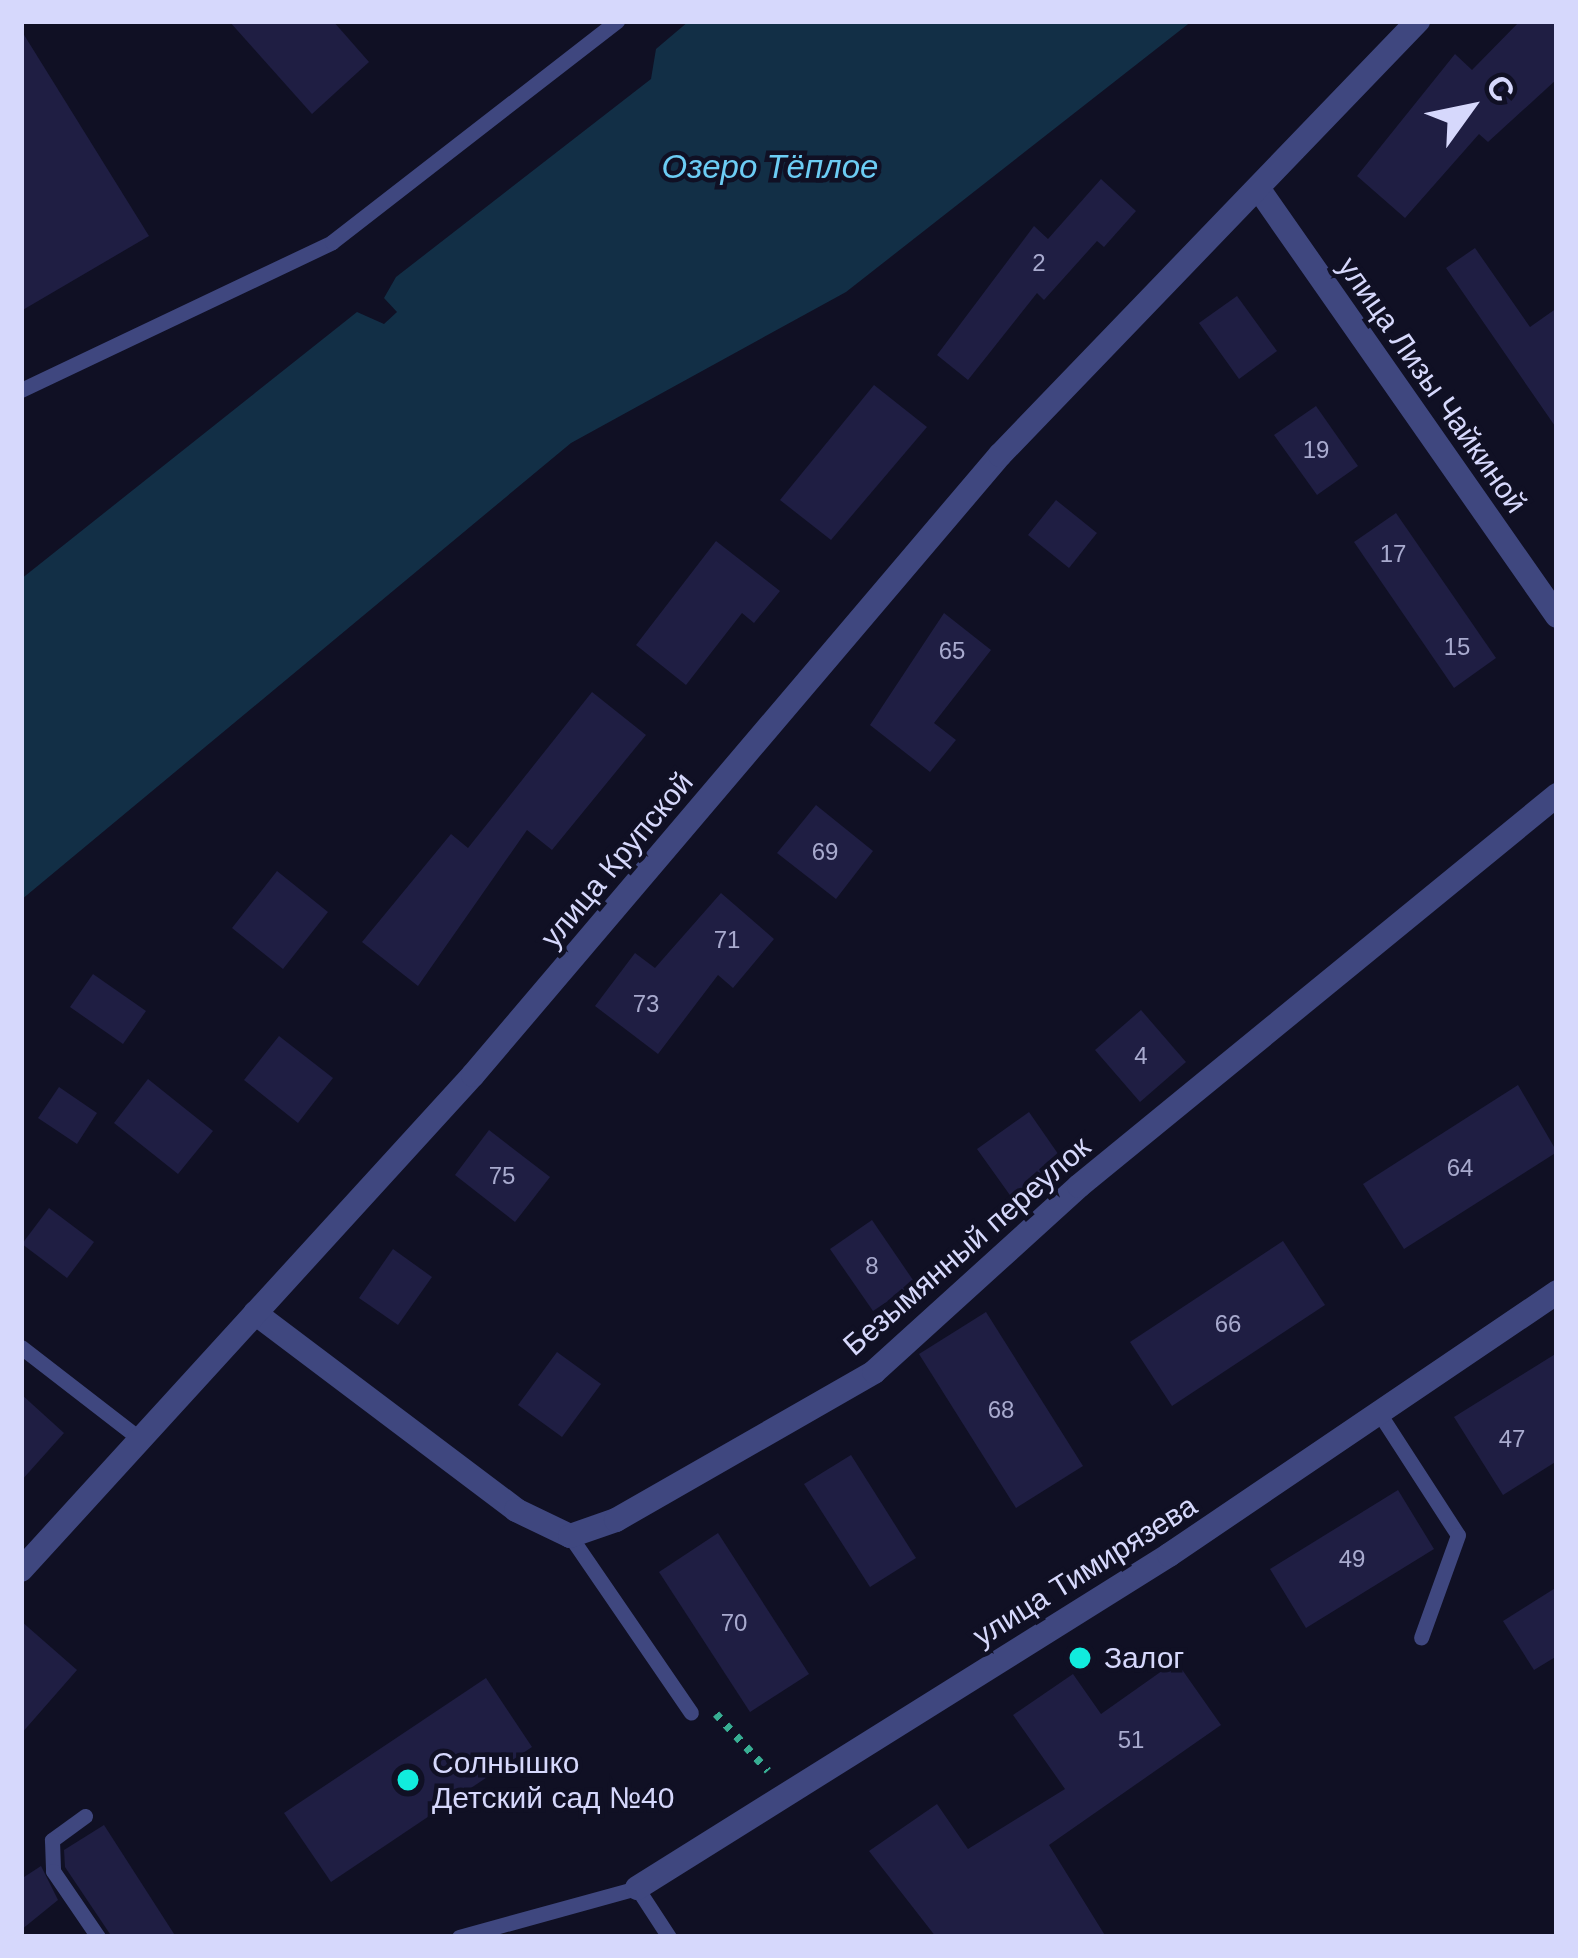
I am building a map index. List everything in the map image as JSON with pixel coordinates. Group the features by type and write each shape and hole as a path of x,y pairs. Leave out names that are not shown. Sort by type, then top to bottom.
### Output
{"street":[{"name":"улица Крупской","path":"21,1570 255,1313 1000,455 1418,21"},
{"name":"улица Лизы Чайкиной","path":"1258,188 1557,616"},
{"name":"Безымянный переулок","path":"570,1536 874,1372 1078,1186 1557,795"},
{"name":"улица Тимирязева","path":"637,1888 1379,1413 1557,1292"},
{"path":"255,1313 515,1510 570,1536"}],"lane":[{"path":"21,391 332,242 617,21"},
{"path":"21,1347 140,1439"},
{"path":"1379,1413 1458,1535 1421,1638"},
{"path":"570,1536 691,1713"},
{"path":"85,1816 52,1840 53,1870 98,1937"},
{"path":"459,1937 637,1888 669,1937"}],"path":[{"path":"691,1713 728,1714 785,1796"}],"water":[{"name":"Озеро Тёплое","path":"689,21 1192,21 846,292 571,443 21,900 21,579 357,312 384,324 397,312 384,298 396,277 651,79 656,49"}],"building":[{"path":"229,21 333,21 369,62 312,114"},
{"path":"1520,21 1557,21 1557,79 1488,142 1479,134 1405,218 1357,176 1455,54 1472,70"},
{"path":"21,30 149,236 21,311"},
{"path":"1101,179 1136,211 1104,247 1097,241 1044,300 1037,293 968,380 937,355 1034,226 1048,239"},
{"path":"1475,248 1530,327 1557,308 1557,429 1446,268"},
{"path":"1237,296 1277,351 1239,379 1199,323"},
{"path":"874,385 927,427 831,540 780,500"},
{"path":"1316,406 1358,466 1317,495 1274,435"},
{"path":"1056,500 1097,533 1069,568 1028,535"},
{"path":"1396,513 1496,658 1454,688 1354,542"},
{"path":"716,541 780,591 754,623 742,613 686,685 636,645"},
{"path":"944,613 991,650 934,723 956,740 930,772 870,725"},
{"path":"592,692 646,735 552,850 527,830 418,986 362,942 451,834 468,848"},
{"path":"816,805 873,851 836,899 777,853"},
{"path":"277,871 328,912 283,969 232,928"},
{"path":"721,893 774,939 733,988 718,975 658,1054 595,1006 635,953 655,968"},
{"path":"93,974 146,1011 123,1044 70,1007"},
{"path":"1141,1010 1186,1062 1140,1102 1095,1050"},
{"path":"279,1036 333,1078 298,1123 244,1080"},
{"path":"148,1079 213,1131 178,1174 114,1123"},
{"path":"1518,1085 1557,1152 1404,1249 1363,1184"},
{"path":"59,1087 97,1113 77,1144 38,1118"},
{"path":"1029,1112 1063,1161 1012,1198 977,1149"},
{"path":"489,1130 550,1177 515,1222 455,1175"},
{"path":"49,1208 94,1242 67,1278 22,1244"},
{"path":"872,1220 915,1283 873,1311 830,1249"},
{"path":"1283,1241 1325,1305 1172,1406 1130,1342"},
{"path":"393,1249 432,1277 398,1325 359,1298"},
{"path":"986,1312 1083,1466 1016,1508 919,1354"},
{"path":"557,1352 601,1384 562,1437 518,1405"},
{"path":"1557,1353 1557,1461 1503,1495 1454,1417"},
{"path":"21,1394 64,1433 21,1481"},
{"path":"851,1455 916,1558 870,1587 804,1484"},
{"path":"1398,1490 1434,1549 1306,1628 1270,1569"},
{"path":"718,1533 809,1674 750,1712 659,1572"},
{"path":"1557,1587 1557,1656 1534,1670 1503,1621"},
{"path":"21,1621 77,1670 21,1734"},
{"path":"1176,1661 1221,1725 1049,1845 1106,1937 936,1937 869,1851 937,1804 968,1849 1065,1789 1013,1715 1073,1674 1101,1714"},
{"name":"Солнышко Детский сад №40","path":"486,1678 532,1747 331,1882 284,1813"},
{"path":"104,1825 176,1937 112,1937 65,1867 64,1850"},
{"path":"41,1866 58,1900 21,1930 21,1879"}],"place":[{"name":"Залог","path":"1080,1658"},
{"name":"Солнышко Детский сад №40","path":"408,1780"}]}
